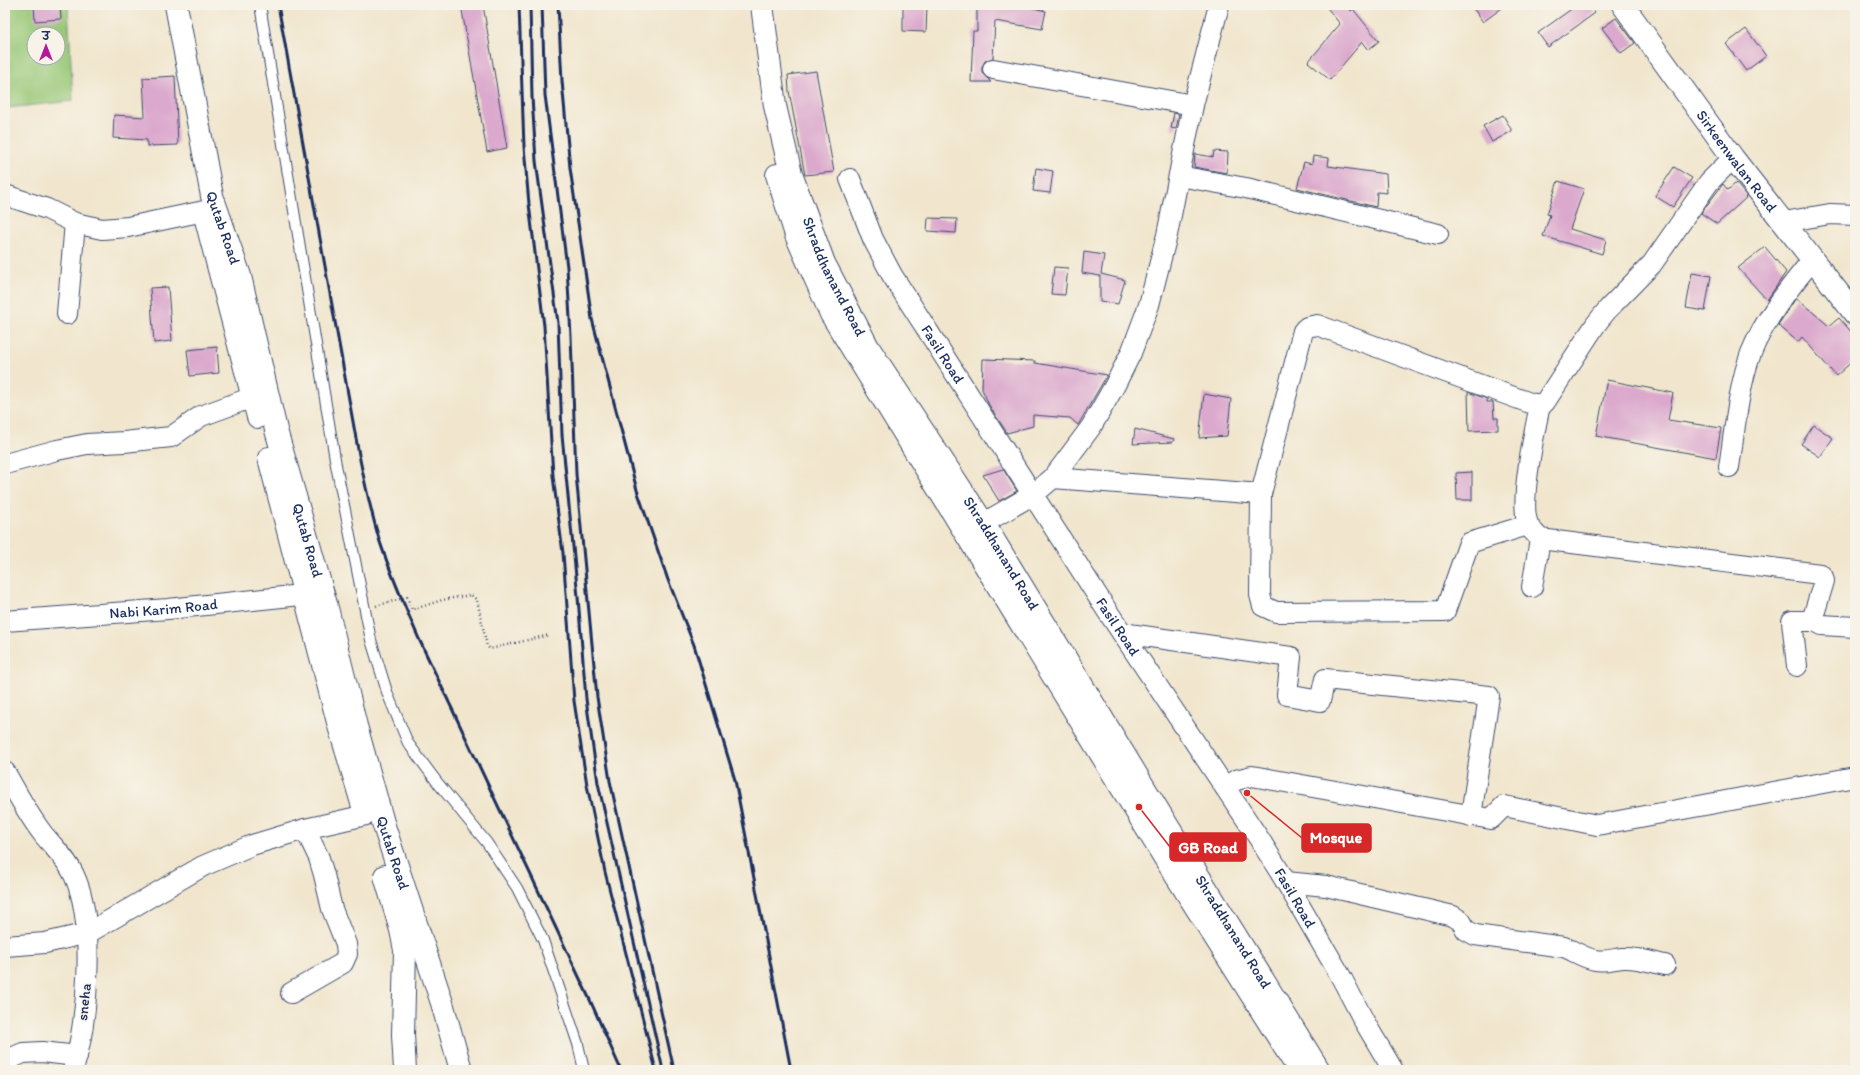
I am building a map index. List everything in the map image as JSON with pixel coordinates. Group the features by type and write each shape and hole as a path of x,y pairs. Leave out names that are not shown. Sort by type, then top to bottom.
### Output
{"street":[{"name":"Qutab Road","path":"161,5 204,211 253,397 356,726 384,826 409,928 405,950 402,1035 405,1070"},
{"name":"Qutab Road","path":"176,5 212,196 240,276 314,594 339,726 366,815 409,928 442,1003 461,1070"},
{"name":"Shraddhanand Road","path":"748,5 763,119 782,193 796,236 830,314 975,529"},
{"name":"Shraddhanand Road","path":"762,5 776,106 791,174 824,263 868,347 975,529 1113,755 1299,1070"},
{"path":"975,529 1034,494 1053,478 1091,427 1115,386 1131,353 1149,305 1167,235 1193,105 1219,5"},
{"name":"Sirkeenwalan Road","path":"1622,5 1733,158 1855,314"},
{"path":"993,70 1193,105"},
{"path":"1733,158 1709,182 1652,264 1608,309 1596,324 1546,402 1540,405 1530,403 1312,325 1303,331 1300,337 1261,494 1260,595 1263,606 1276,612 1445,611 1469,543 1534,532 1820,574 1824,581 1814,614 1815,621"},
{"path":"1179,176 1246,188 1438,234"},
{"name":"Fasil Road","path":"850,179 874,239 892,275 1122,633 1225,787 1286,882 1393,1070"},
{"path":"5,195 47,209 75,223 102,229 128,227 204,211"},
{"path":"1784,222 1830,214 1855,214"},
{"path":"67,314 75,223"},
{"path":"1729,467 1740,397 1752,352 1779,303 1813,259"},
{"path":"5,464 57,450 88,444 171,437 201,416 253,397"},
{"path":"1532,587 1534,532 1525,504 1533,440 1540,405"},
{"path":"1053,478 1261,494"},
{"name":"Nabi Karim Road","path":"5,621 168,609 314,594"},
{"path":"1797,666 1792,621 1815,621 1822,625 1855,627"},
{"path":"1122,633 1292,657 1287,695 1320,701 1325,679 1489,696 1471,816"},
{"name":"Shraddhanand Road","path":"1113,755 1319,1070"},
{"name":"sneha","path":"5,772 28,813 44,835 60,852 75,875 83,902 88,934 85,999 75,1063"},
{"path":"1225,787 1236,780 1247,777 1265,777 1491,819 1504,806 1597,824 1855,777"},
{"path":"5,946 45,944 88,934 203,866 252,844 305,829 366,815"},
{"path":"291,993 343,963 347,954 346,944 332,909 324,874 305,829"},
{"path":"1286,882 1326,886 1453,916 1461,921 1466,930 1475,935 1564,947 1585,958 1596,960 1608,961 1622,958 1637,958 1665,965"},
{"path":"5,1061 23,1054 42,1052 75,1063"}],"lane":[{"path":"260,5 336,465 364,609 375,654 388,695 408,743 437,782 487,843 517,888 543,940 578,1044 584,1070"}],"path":[{"path":"364,609 407,597 412,610 442,600 471,595 477,600 487,646 490,648 549,635"}],"green space":[{"path":"5,5 68,5 73,101 7,108 5,111"}],"building":[{"path":"34,5 60,5 61,19 35,21"},
{"path":"461,5 483,5 507,148 487,152"},
{"path":"903,5 927,5 926,32 903,31"},
{"path":"977,5 1020,5 1046,11 1042,29 995,21 993,58 985,61 982,67 982,73 991,82 971,82 973,31 977,31"},
{"path":"1325,5 1346,5 1351,11 1353,9 1379,41 1368,50 1362,42 1330,80 1308,62 1340,24"},
{"path":"1471,5 1506,5 1483,22"},
{"path":"1577,5 1589,5 1595,13 1548,47 1538,33"},
{"path":"1616,18 1635,43 1621,53 1602,28"},
{"path":"1746,29 1766,56 1746,71 1726,44"},
{"path":"816,71 834,172 805,175 789,91 788,75"},
{"path":"175,76 178,145 147,146 147,140 113,138 114,115 145,117 143,78"},
{"path":"1174,113 1179,114 1176,129 1171,128"},
{"path":"1503,115 1512,131 1492,142 1483,126"},
{"path":"1214,151 1228,152 1227,173 1194,167 1195,154 1213,157"},
{"path":"1313,156 1329,158 1328,166 1386,174 1387,193 1377,192 1376,207 1297,188 1304,162 1312,164"},
{"path":"1674,167 1692,178 1673,207 1655,196"},
{"path":"1036,168 1053,171 1050,193 1033,191"},
{"path":"1558,181 1584,189 1570,229 1606,240 1602,254 1543,236 1550,215 1547,214"},
{"path":"1736,183 1747,197 1717,224 1701,213 1723,184 1728,190"},
{"path":"928,218 957,219 956,233 927,231"},
{"path":"1765,247 1786,272 1767,300 1738,268"},
{"path":"1084,252 1104,255 1101,274 1125,280 1118,304 1100,301 1100,276 1082,273"},
{"path":"1054,267 1068,268 1065,295 1051,294"},
{"path":"1692,273 1711,276 1705,311 1686,308"},
{"path":"168,287 172,341 154,343 150,288"},
{"path":"1796,298 1829,326 1839,318 1855,336 1855,359 1836,376 1802,337 1798,342 1778,325"},
{"path":"217,347 219,373 190,376 187,350"},
{"path":"983,359 1035,361 1035,363 1107,375 1078,425 1070,418 1033,415 1033,426 1007,433 989,405 982,389"},
{"path":"1607,380 1673,393 1668,420 1721,428 1716,458 1596,436"},
{"path":"1468,392 1487,399 1487,402 1493,402 1494,418 1498,418 1498,430 1469,431"},
{"path":"1204,394 1231,399 1227,436 1199,438"},
{"path":"1814,425 1833,438 1820,457 1801,444"},
{"path":"1135,429 1174,439 1173,442 1133,444"},
{"path":"1003,469 1017,491 999,501 983,475"},
{"path":"1472,472 1472,500 1457,500 1456,473"}],"railway":[{"path":"278,5 359,455 380,542 393,579 419,639 590,1000 621,1070"},
{"path":"519,5 524,147 529,204 544,326 553,476 563,553 574,701 587,785 605,872 656,1070"},
{"path":"530,5 532,97 536,161 558,323 562,435 578,597 586,699 598,783 663,1070"},
{"path":"542,5 545,95 567,267 576,474 597,697 610,781 674,1070"},
{"path":"558,5 562,81 570,168 592,319 637,490 668,580 694,645 735,780 791,1070"}],"place":[{"name":"Mosque","path":"1247,793"},
{"name":"GB Road","path":"1139,807"}]}
